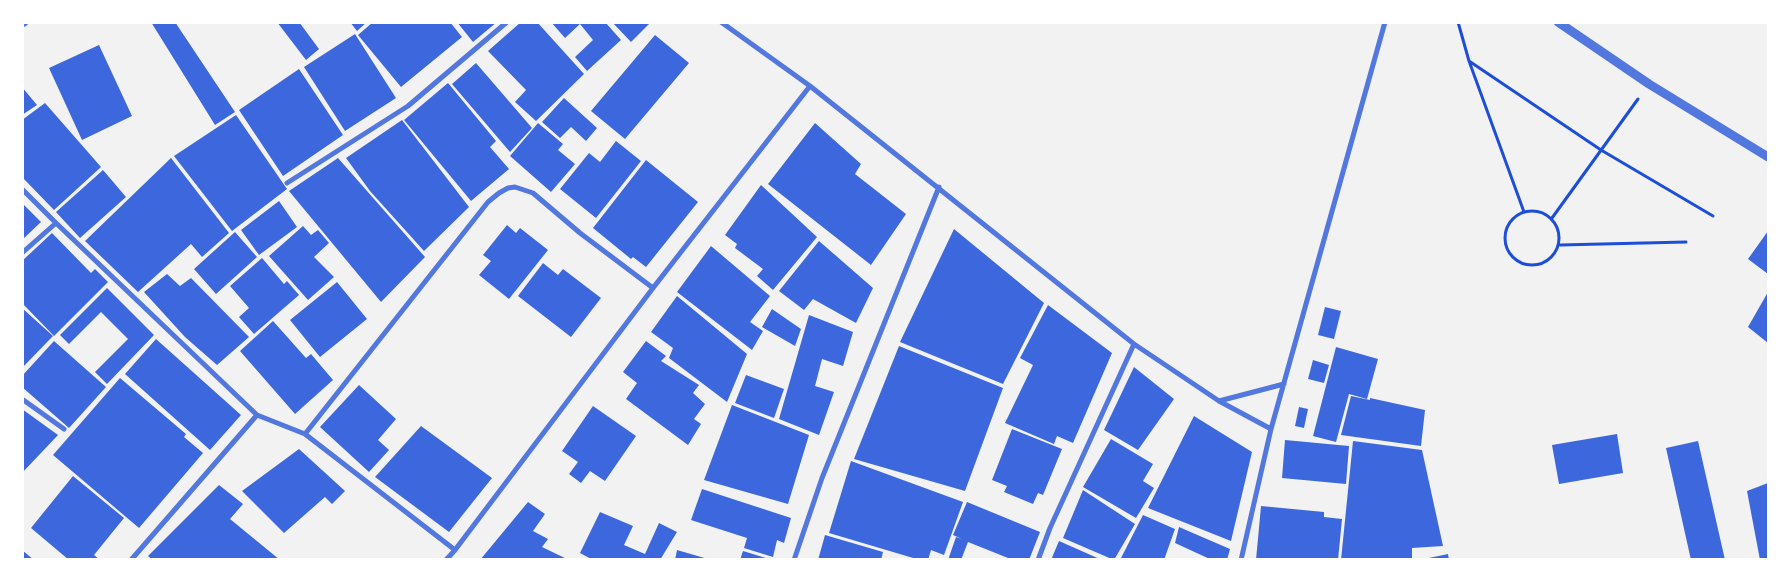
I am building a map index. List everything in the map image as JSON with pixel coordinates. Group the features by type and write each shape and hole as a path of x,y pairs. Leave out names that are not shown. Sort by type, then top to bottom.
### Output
{"street":[{"path":"287,183 408,106 507,22"},
{"path":"721,22 810,86 1134,344 1219,401 1271,429"},
{"path":"1241,560 1271,429 1385,22"},
{"path":"1558,22 1649,84 1768,157"},
{"path":"446,560 810,86"},
{"path":"305,434 488,202 508,188 515,187 533,193 580,233 653,288"},
{"path":"794,560 822,478 939,187"},
{"path":"22,190 257,415 305,434 455,550"},
{"path":"22,253 56,223"},
{"path":"1038,560 1050,528 1134,344"},
{"path":"1219,401 1284,384"},
{"path":"22,399 64,429"},
{"path":"131,560 257,415"}],"path":[{"path":"1458,22 1469,61 1524,212"},
{"path":"1469,61 1602,150 1713,216"},
{"path":"1552,218 1649,84"},
{"path":"1533,210 1544,213 1552,218 1560,235 1560,245 1550,260 1538,266 1525,265 1513,259 1506,246 1504,236 1506,230 1512,219 1524,212 1533,210"},
{"path":"1560,245 1686,242"}],"building":[{"path":"151,22 175,22 235,112 215,125"},
{"path":"277,22 299,22 319,49 306,60"},
{"path":"350,22 367,22 357,31"},
{"path":"373,22 450,22 462,37 401,87 358,35"},
{"path":"457,22 497,22 473,42"},
{"path":"521,22 537,22 584,74 536,121 515,102 526,90 488,51"},
{"path":"551,22 605,22 621,40 587,71 575,57 593,40 580,24 565,38"},
{"path":"612,22 651,22 631,42"},
{"path":"355,34 396,98 345,131 304,67"},
{"path":"655,35 689,63 625,139 591,111"},
{"path":"99,45 132,116 82,140 49,68"},
{"path":"476,63 532,128 510,152 452,84"},
{"path":"299,69 343,135 283,176 239,110"},
{"path":"448,83 496,141 490,147 509,169 471,201 404,120"},
{"path":"22,87 37,105 22,115"},
{"path":"564,98 597,128 586,141 571,127 560,138 542,122"},
{"path":"45,103 101,167 54,210 22,177 22,120"},
{"path":"236,115 287,189 232,231 174,156"},
{"path":"402,120 469,207 424,251 370,191 346,158"},
{"path":"538,123 563,144 558,150 575,164 551,192 510,156"},
{"path":"815,123 861,164 855,174 906,214 871,265 768,184"},
{"path":"616,141 641,161 596,218 560,189 589,153 600,162"},
{"path":"171,158 229,233 202,257 191,244 138,292 85,241"},
{"path":"338,158 425,257 381,302 289,191"},
{"path":"646,160 698,202 646,267 633,257 631,259 593,228"},
{"path":"103,170 126,197 80,238 56,212"},
{"path":"761,185 817,237 773,290 757,276 763,269 735,248 737,244 725,235"},
{"path":"279,201 297,227 259,255 241,230"},
{"path":"22,203 41,222 22,240"},
{"path":"507,225 516,233 520,228 548,250 509,299 479,275 491,261 483,255"},
{"path":"303,226 311,235 318,230 329,243 314,257 334,277 308,300 269,256"},
{"path":"954,229 1044,303 1003,384 900,342"},
{"path":"1768,231 1768,274 1748,259"},
{"path":"235,232 257,257 216,294 194,269"},
{"path":"52,233 91,273 95,269 108,282 54,336 22,303 22,261"},
{"path":"819,241 873,288 856,323 813,299 804,310 779,291"},
{"path":"711,246 770,296 750,322 763,331 752,350 677,292"},
{"path":"262,258 284,284 287,281 299,295 254,334 239,317 249,308 230,286"},
{"path":"543,263 558,275 563,269 601,298 571,337 518,296"},
{"path":"167,274 180,286 191,278 249,337 217,365 185,337 144,292"},
{"path":"337,282 367,319 320,357 290,320"},
{"path":"107,288 154,335 107,384 95,372 128,339 101,312 69,344 60,335"},
{"path":"1768,292 1768,343 1748,327"},
{"path":"677,296 747,354 727,402 669,358 673,348 651,332"},
{"path":"1048,305 1112,353 1073,443 1057,436 1054,444 1005,423 1033,365 1020,358"},
{"path":"1325,307 1341,311 1334,339 1318,335"},
{"path":"22,308 53,336 22,368"},
{"path":"772,309 801,329 795,346 762,327"},
{"path":"809,315 853,332 843,366 822,359 815,386 834,392 819,435 779,419"},
{"path":"273,321 306,358 311,354 333,380 295,414 240,351"},
{"path":"156,339 241,415 210,450 125,374"},
{"path":"54,341 106,387 69,428 22,387 22,376"},
{"path":"646,341 666,356 661,361 699,385 693,393 705,404 694,419 701,424 688,445 626,399 637,383 623,372"},
{"path":"899,346 1003,388 965,491 854,459"},
{"path":"1336,347 1378,359 1367,399 1349,394 1336,442 1313,436"},
{"path":"1313,360 1329,365 1324,383 1308,379"},
{"path":"1134,367 1174,399 1138,450 1104,430"},
{"path":"746,375 784,389 774,418 735,403"},
{"path":"120,378 186,434 184,437 203,453 139,528 53,455"},
{"path":"359,385 396,419 378,440 389,450 369,472 320,427"},
{"path":"1351,396 1370,400 1370,398 1425,410 1421,446 1341,435"},
{"path":"732,405 809,435 788,504 704,480"},
{"path":"593,406 636,436 605,481 590,471 581,483 569,474 578,462 562,451"},
{"path":"1299,407 1308,409 1304,428 1295,426"},
{"path":"22,409 58,435 22,473"},
{"path":"1194,416 1252,452 1231,541 1148,508"},
{"path":"421,426 492,478 449,532 375,477"},
{"path":"1012,429 1062,449 1043,495 1038,493 1033,504 1004,492 1007,486 992,480"},
{"path":"1617,434 1623,473 1559,484 1552,445"},
{"path":"1111,439 1153,464 1143,481 1154,488 1136,518 1083,487"},
{"path":"1285,440 1349,446 1346,484 1282,478"},
{"path":"1353,441 1422,450 1443,546 1412,548 1412,560 1341,560"},
{"path":"1698,441 1725,560 1691,560 1666,448"},
{"path":"299,449 345,491 332,504 325,497 284,533 242,491"},
{"path":"851,461 963,502 944,555 931,550 928,560 920,560 829,533"},
{"path":"73,476 124,518 94,555 100,560 69,560 31,528"},
{"path":"1768,483 1768,560 1760,560 1747,491"},
{"path":"219,485 243,504 230,519 280,560 153,560 148,556"},
{"path":"702,489 791,518 784,543 777,540 773,557 744,548 747,538 691,520"},
{"path":"1083,490 1135,524 1114,560 1063,538"},
{"path":"528,502 545,514 533,531 548,539 542,547 569,560 480,560"},
{"path":"967,502 1040,532 1029,560 1013,560 968,542 961,560 948,560 956,537 962,539 953,535"},
{"path":"1261,506 1324,512 1324,517 1342,519 1338,560 1256,560"},
{"path":"600,512 633,526 624,545 645,554 659,523 677,532 660,560 593,560 580,553"},
{"path":"1143,515 1175,529 1164,560 1120,560"},
{"path":"1179,527 1230,549 1227,560 1212,560 1175,543"},
{"path":"825,535 883,552 881,560 818,560"},
{"path":"1059,541 1102,560 1051,560"},
{"path":"22,550 34,560 22,560"},
{"path":"677,550 708,559 708,560 675,560"},
{"path":"743,551 769,559 769,560 740,560"},
{"path":"1448,554 1449,560 1424,559"}]}
